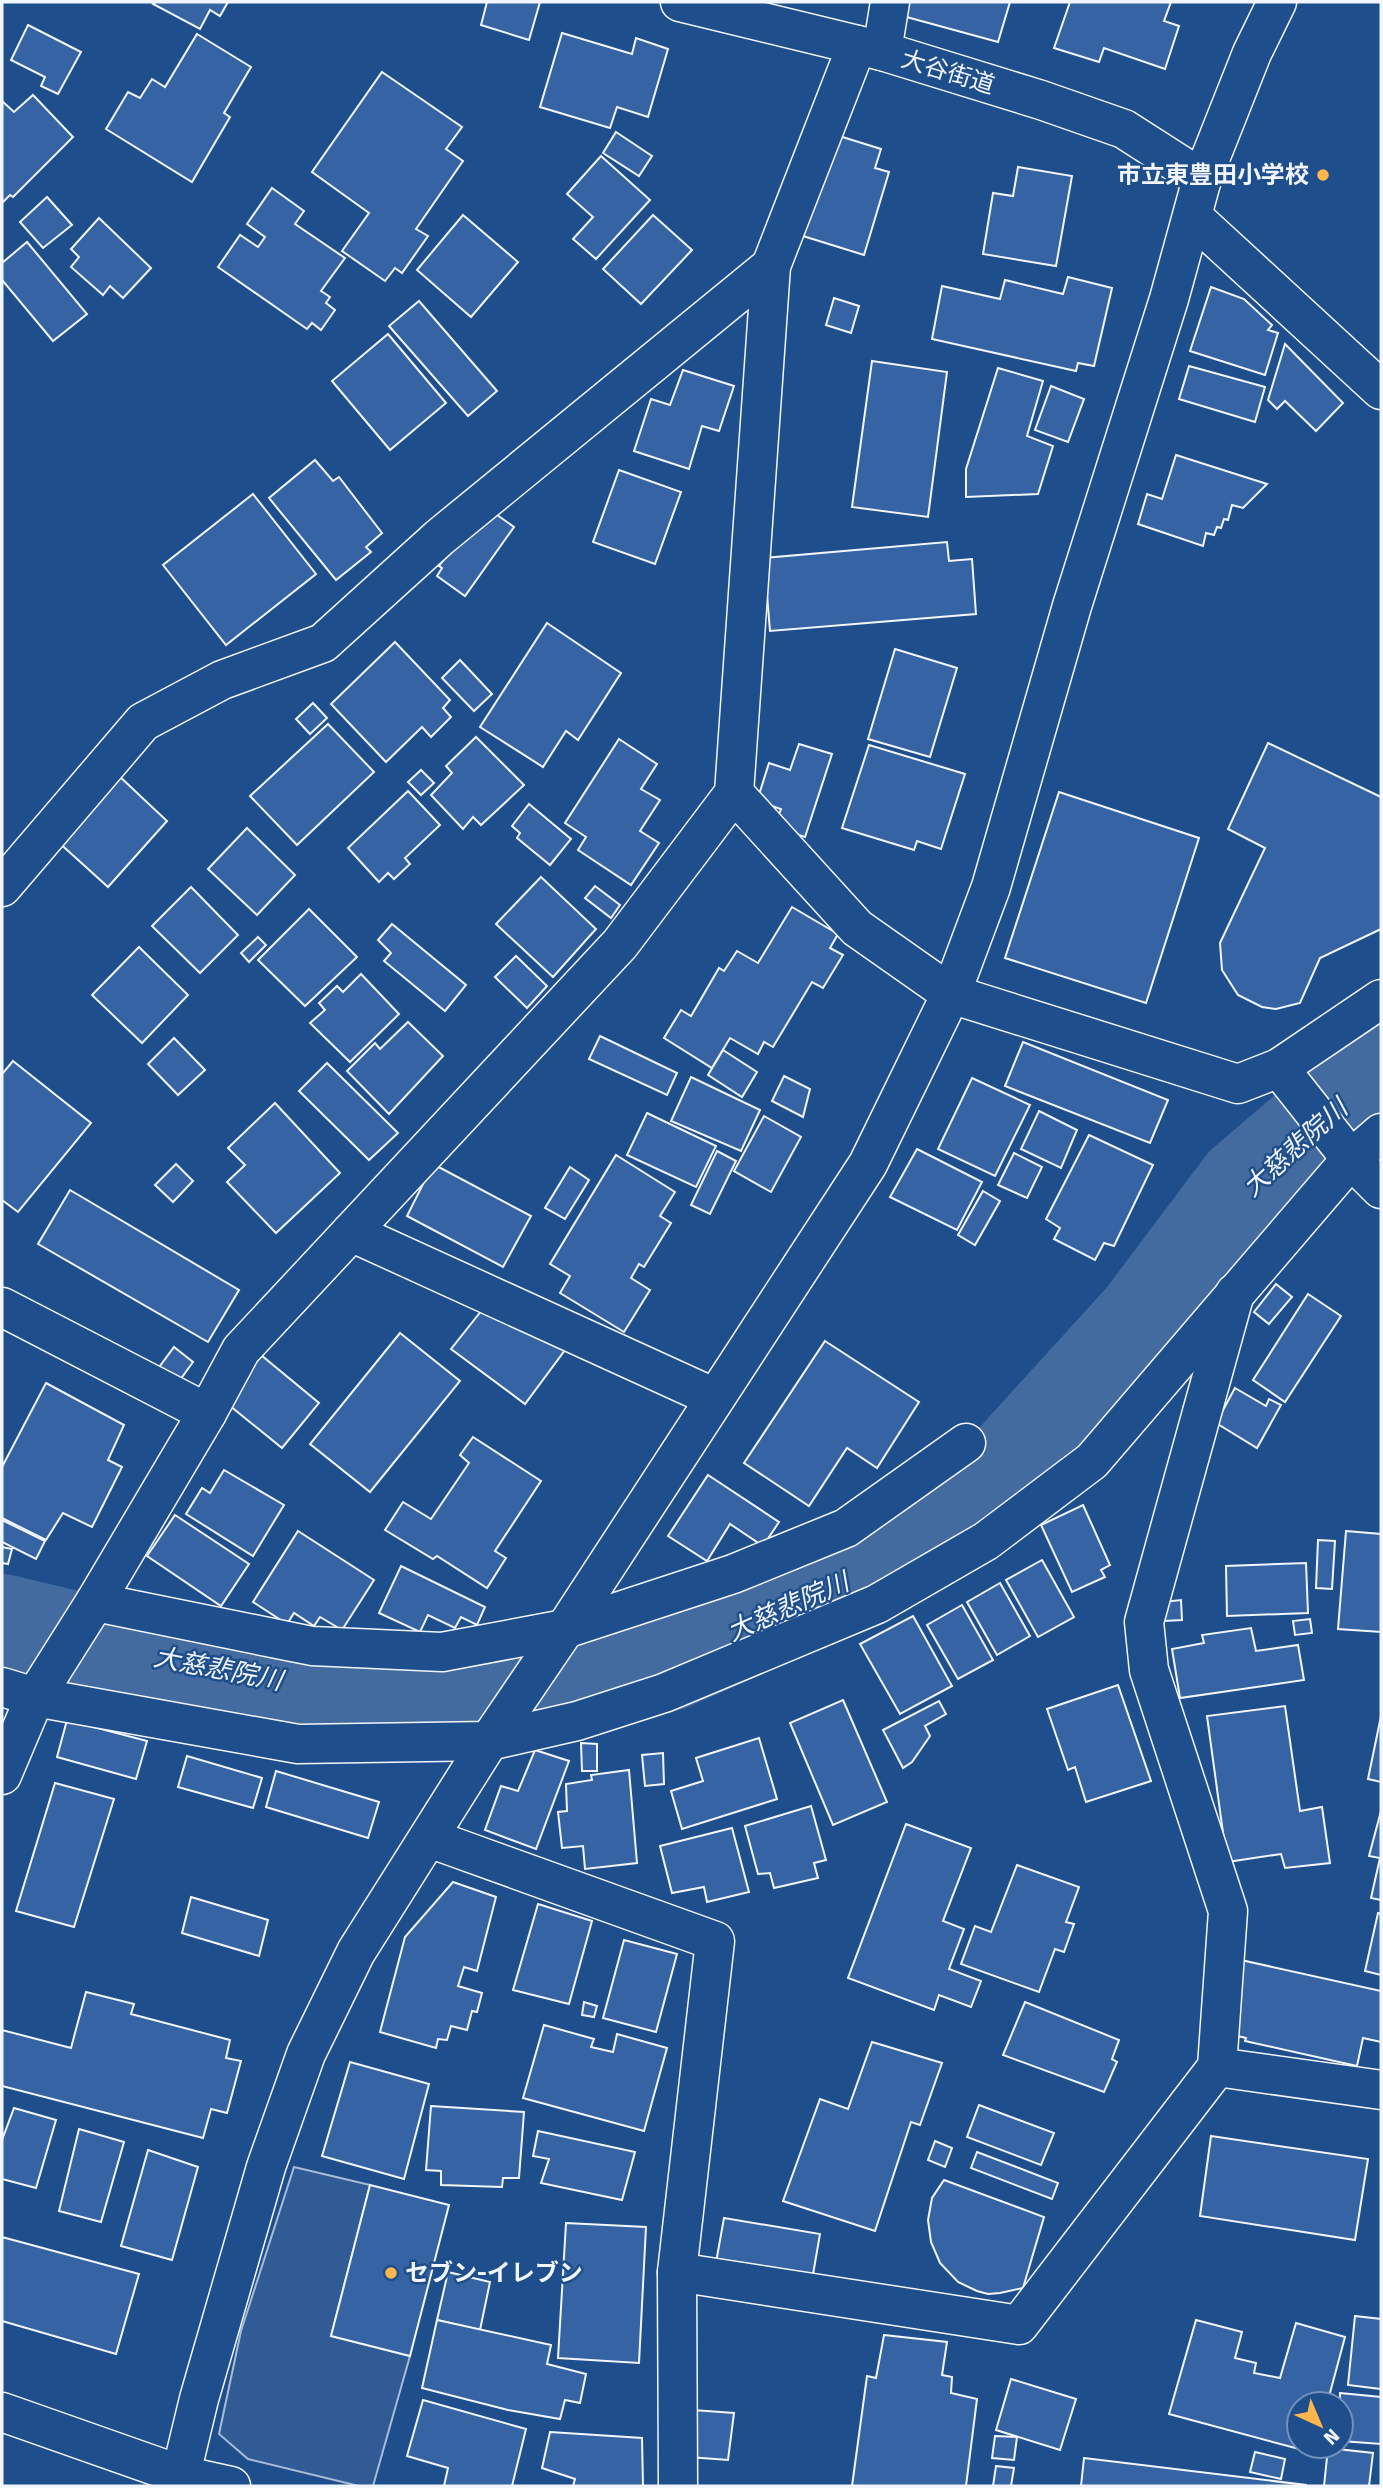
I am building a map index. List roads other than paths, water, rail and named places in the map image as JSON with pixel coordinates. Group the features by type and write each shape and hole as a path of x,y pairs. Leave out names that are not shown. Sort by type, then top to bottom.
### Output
{"street":[{"name":"大谷街道","path":"680,2 869,48 1041,100 1124,129 1202,179"},
{"path":"2,1775 19,1692 95,1602 207,1413 241,1350 620,944 734,793 771,266 890,2"},
{"path":"180,2480 199,2399 266,2167 306,2054 356,1952 489,1741 868,1164 951,995 991,887 1072,606 1193,217 1202,179 1252,53 1277,2"},
{"path":"1193,217 1381,390"},
{"path":"2,887 143,722 222,680 323,643 440,537 771,266"},
{"path":"734,793 858,928 951,995 1238,1084 1279,1068 1381,999"},
{"path":"1279,1068 1351,1159 1381,1189"},
{"path":"19,1692 298,1744 489,1741 577,1721 664,1693 877,1604 986,1541 1092,1461 1351,1159 1381,1133"},
{"path":"351,1232 715,1398"},
{"path":"677,2272 1019,2325 1217,2067 1228,1911 1149,1671 1144,1622 1235,1293"},
{"path":"2,1307 207,1413"},
{"path":"95,1602 312,1646 442,1651 565,1629 733,1574 846,1528 966,1443"},
{"path":"429,1838 715,1941 677,2272 678,2486"},
{"path":"1217,2067 1381,2090"},
{"path":"2,2412 180,2480 231,2486"}],"waterway":[{"name":"大慈悲院川","path":"2,1625 145,1659 272,1682 397,1692 539,1694 668,1660 854,1578 1007,1473 1147,1319 1246,1187 1381,1071"}],"place":[{"name":"市立東豊田小学校","path":"1323,175"},
{"name":"セブン-イレブン","path":"391,2273"}]}
